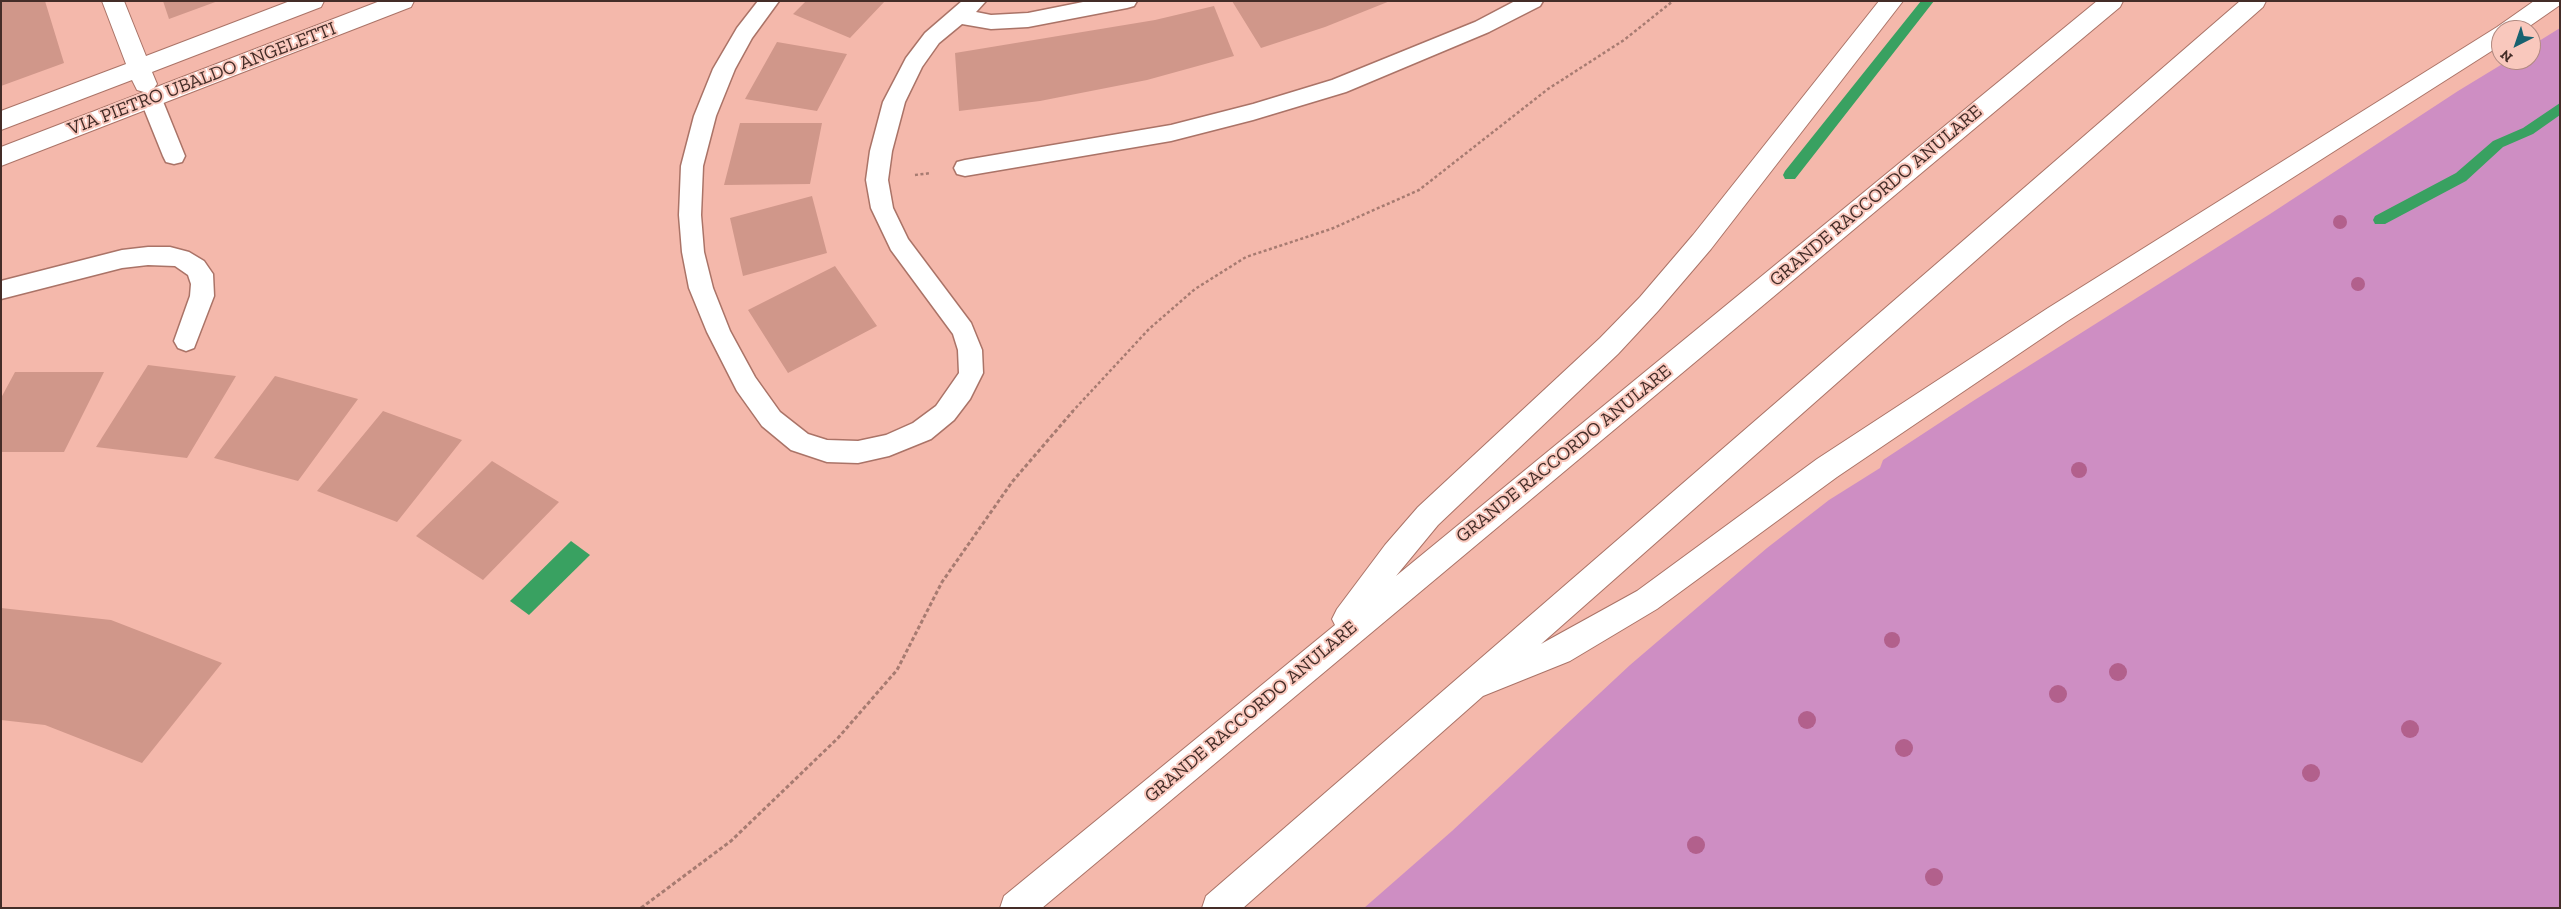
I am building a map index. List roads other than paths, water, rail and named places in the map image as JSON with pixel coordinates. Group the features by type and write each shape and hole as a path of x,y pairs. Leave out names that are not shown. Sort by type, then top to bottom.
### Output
{"main road":[{"path":"113,1 151,99"},
{"name":"VIA PIETRO UBALDO ANGELETTI","path":"1,121 313,1"},
{"name":"VIA PIETRO UBALDO ANGELETTI","path":"1,157 403,1"},
{"path":"1322,652 1395,554 1428,516 1609,346 1650,304 1702,242 1892,1"},
{"name":"GRANDE RACCORDO ANULARE","path":"1016,908 1322,652 2112,1"},
{"path":"1218,908 1466,689 2255,1"},
{"path":"2522,20 2552,1"},
{"path":"1466,689 1559,651 1647,600 1827,468 2049,320 2491,40"}],"lane":[{"path":"769,1 744,33 724,69 705,116 692,166 690,216 693,252 701,288 712,314 746,384 771,419 800,442 827,451 858,452 888,445 922,431 945,413 961,392 971,373 970,350 963,330 899,244 882,208 877,180 881,151 898,94 913,63 932,38 976,1"},
{"path":"956,16 991,22 1028,20 1127,1"},
{"path":"964,168 1172,133 1253,112 1340,86 1482,27 1532,1"},
{"path":"151,99 174,156"},
{"path":"1,290 122,259 148,256 181,258 196,268 201,274 203,284 202,296 186,341"}],"waterway":[{"path":"1790,175 1928,1"},
{"path":"2380,220 2461,177 2498,144 2528,131 2560,108"}]}
